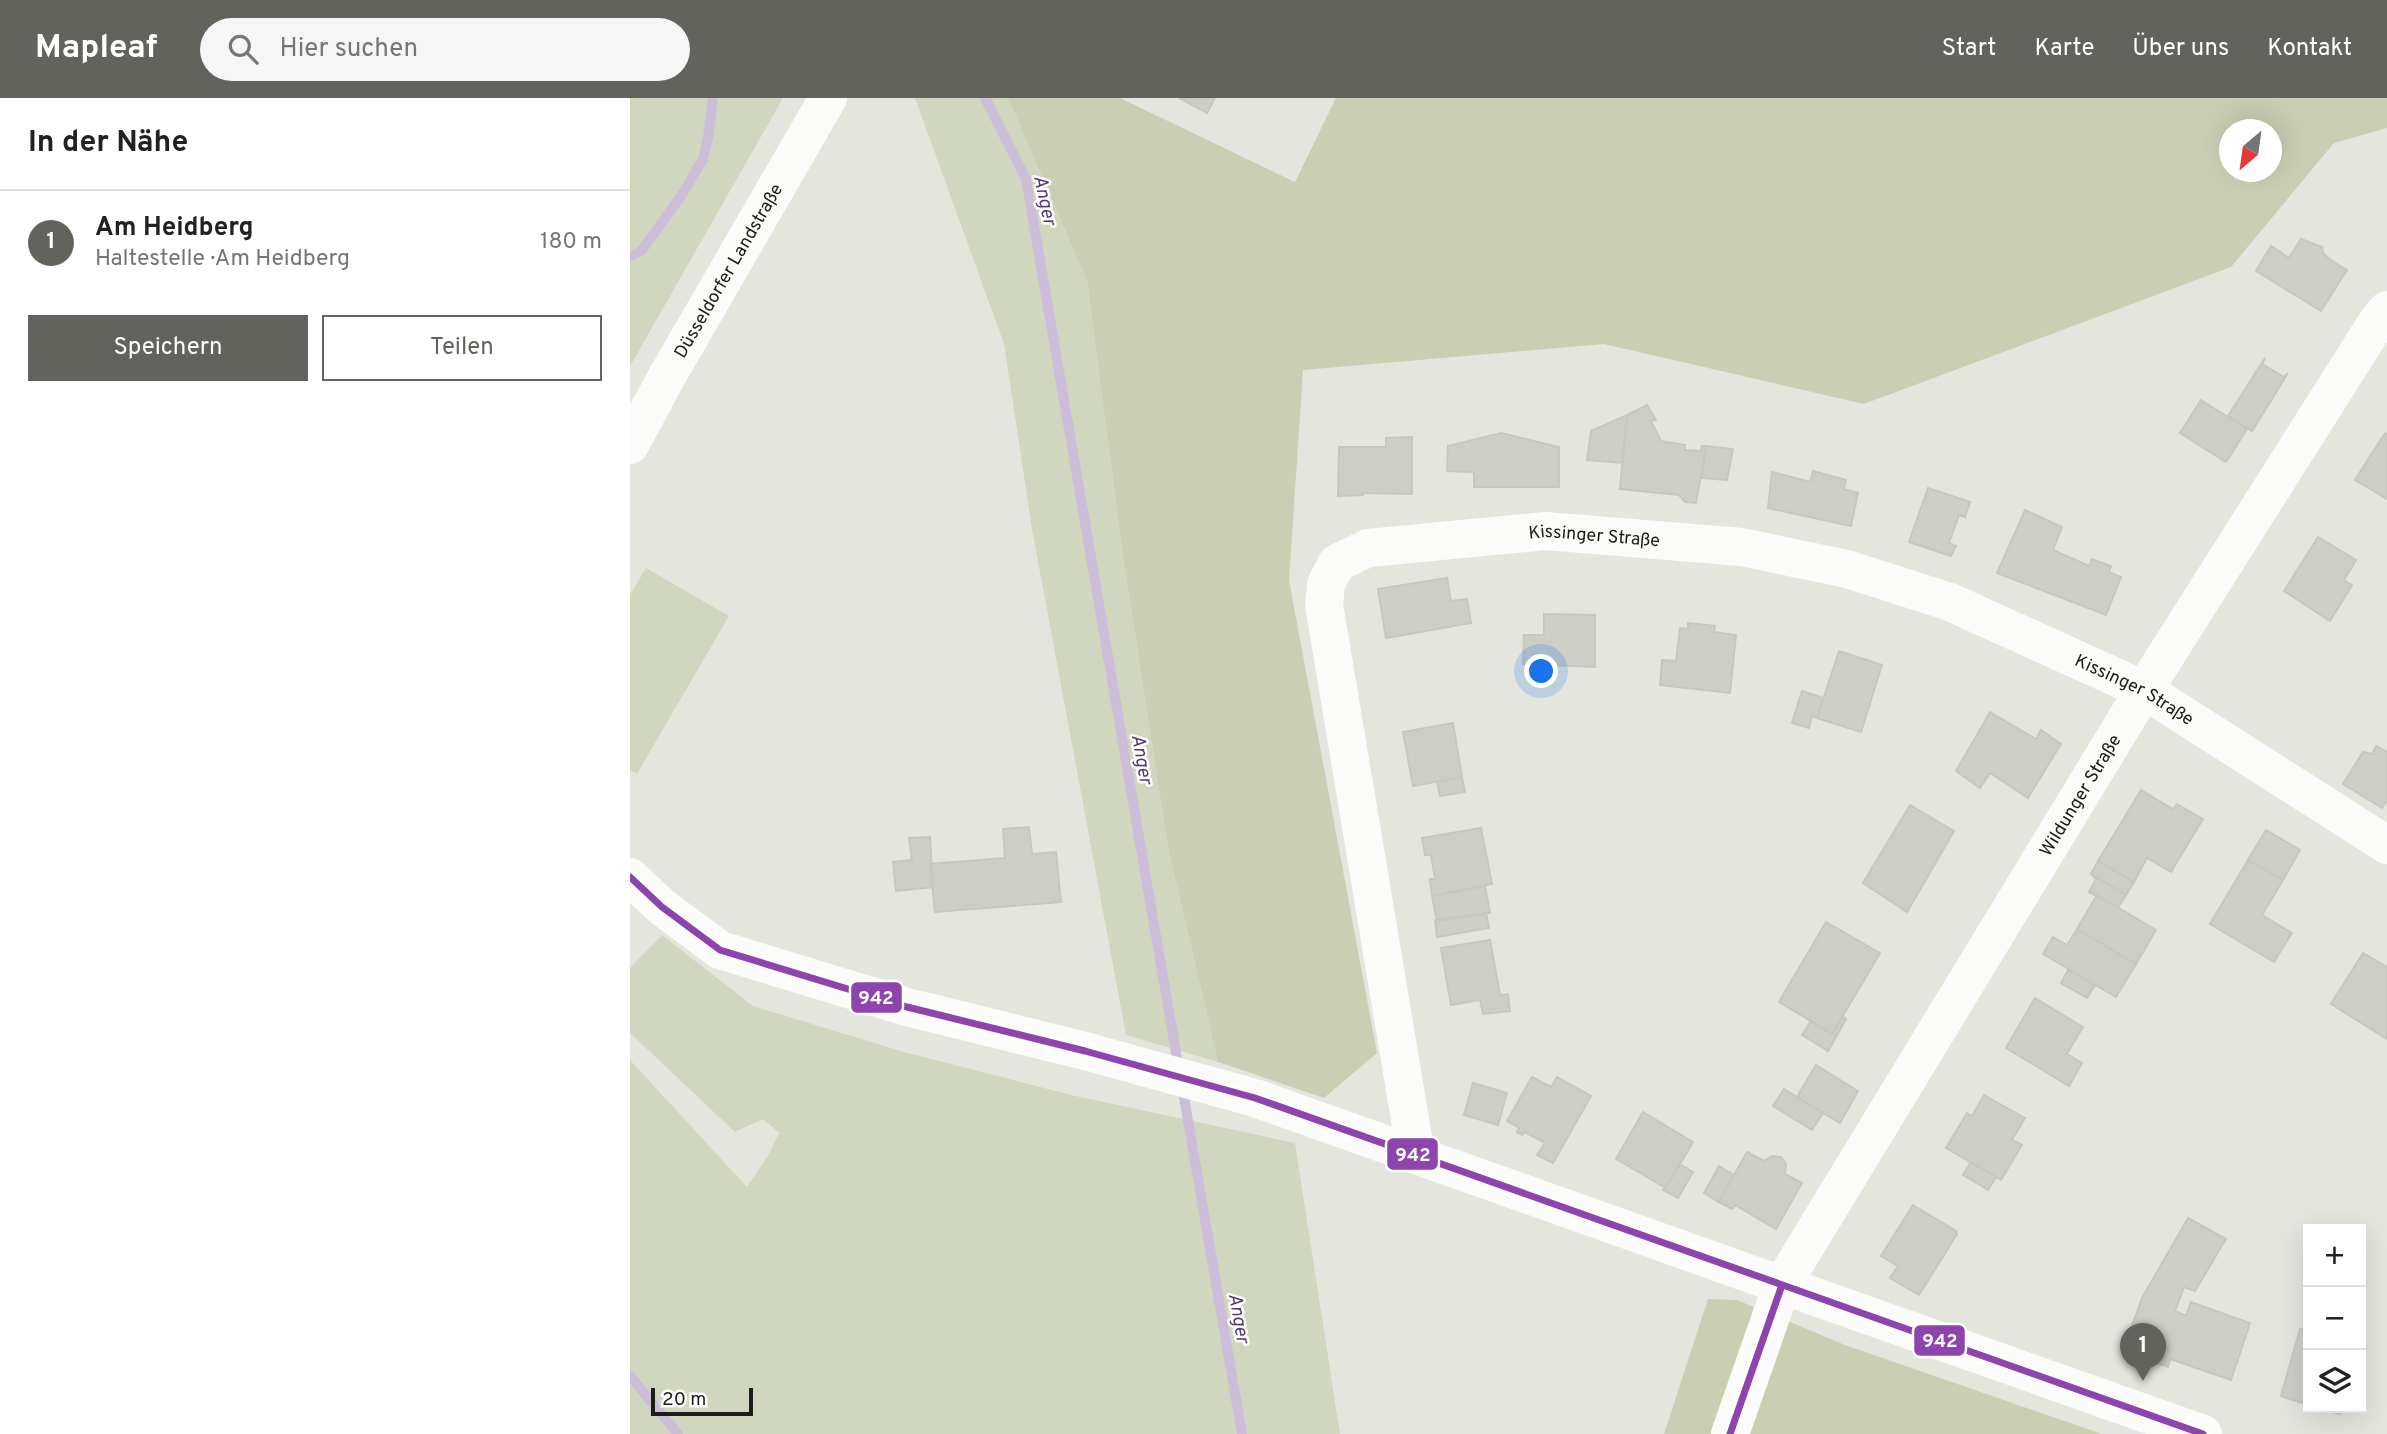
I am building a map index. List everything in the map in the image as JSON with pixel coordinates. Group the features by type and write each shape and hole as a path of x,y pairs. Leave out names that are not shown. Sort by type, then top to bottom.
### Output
{"street":[{"name":"Düsseldorfer Landstraße","path":"630,445 828,98"},
{"name":"Wildunger Straße","path":"1730,1434 1782,1285 2144,690 2369,333 2387,310"},
{"name":"Kissinger Straße","path":"1416,1155 1324,605 1325,584 1337,563 1368,548 1546,531 1742,547 1847,569 1950,602 2144,690 2387,845"},
{"path":"630,877 662,907 720,950 907,1007 1139,1065 1255,1098 2203,1434"}],"green space":[{"path":"630,98 783,98 630,366"},
{"path":"915,98 1008,98 1087,281 1123,557 1168,848 1218,1062 1126,1035 1032,529 1004,344"},
{"path":"1008,98 1120,98 1295,182 1336,98 2387,98 2387,128 2334,143 2231,267 1864,404 1604,344 1303,370 1289,580 1377,1053 1324,1098 1218,1062 1168,848 1123,557 1087,281"},
{"path":"646,568 729,616 637,774 630,770 630,595"},
{"path":"662,935 753,1006 904,1052 1071,1095 1295,1143 1340,1434 630,1434 630,1060 747,1187 769,1154 779,1133 763,1119 735,1132 630,1033 630,968"},
{"path":"1708,1299 1737,1300 1845,1345 2102,1434 1664,1434"}],"building":[{"path":"1179,98 1215,98 1207,113"},
{"path":"2301,239 2322,247 2323,253 2329,259 2347,270 2321,311 2256,271 2271,246 2289,258"},
{"path":"2265,358 2262,364 2284,377 2288,373 2252,431 2228,416"},
{"path":"2201,400 2247,429 2226,462 2180,433"},
{"path":"1647,405 1656,420 1651,421 1661,441 1685,445 1685,450 1701,451 1702,446 1706,446 1696,503 1685,502 1679,495 1620,489 1627,415"},
{"path":"1627,415 1622,463 1587,460 1591,431"},
{"path":"1501,433 1559,447 1559,487 1474,487 1474,472 1447,471 1448,446"},
{"path":"2385,433 2387,434 2387,499 2355,480"},
{"path":"1412,437 1412,494 1363,493 1338,496 1339,447 1386,447 1386,438"},
{"path":"1706,446 1733,449 1727,480 1702,478"},
{"path":"1813,471 1846,480 1844,489 1858,493 1851,526 1768,508 1772,472 1810,482"},
{"path":"1928,488 1970,502 1965,517 1959,515 1949,543 1956,546 1951,556 1909,542"},
{"path":"2025,510 2062,527 2053,550 2089,566 2092,559 2111,566 2109,572 2121,577 2106,615 1997,573"},
{"path":"2318,537 2356,560 2344,580 2352,585 2330,621 2284,591"},
{"path":"1447,578 1451,601 1467,599 1471,623 1386,638 1378,589"},
{"path":"1544,614 1595,615 1595,667 1523,664 1524,635 1544,635"},
{"path":"1688,623 1715,626 1714,632 1736,635 1730,693 1660,685 1662,660 1676,661 1680,628 1688,629"},
{"path":"1839,651 1882,665 1861,732 1817,718"},
{"path":"1802,691 1823,698 1817,718 1812,716 1809,728 1792,723"},
{"path":"1990,712 2036,739 2041,730 2061,744 2028,798 1990,773 1980,788 1956,771"},
{"path":"1453,723 1462,777 1413,786 1403,732"},
{"path":"2376,746 2387,752 2387,801 2382,808 2343,784 2363,752 2372,754"},
{"path":"1462,777 1465,792 1440,796 1437,782"},
{"path":"2141,790 2173,809 2177,804 2203,819 2171,872 2147,858 2134,882 2098,861"},
{"path":"1910,805 1954,831 1907,912 1863,883"},
{"path":"1029,827 1032,854 1056,852 1061,902 935,912 930,864 1005,858 1003,829"},
{"path":"1481,828 1492,884 1432,896 1430,879 1435,879 1431,855 1425,855 1422,838"},
{"path":"2266,830 2300,850 2283,880 2248,860"},
{"path":"930,837 933,887 896,891 893,862 912,860 909,838"},
{"path":"2248,860 2283,880 2262,915 2292,933 2274,962 2210,924"},
{"path":"2098,861 2134,882 2126,895 2091,874"},
{"path":"2091,874 2126,895 2118,908 2089,892 2096,879"},
{"path":"1485,886 1490,913 1437,921 1432,896"},
{"path":"2097,895 2156,930 2136,964 2077,929"},
{"path":"1486,913 1489,928 1437,937 1435,920"},
{"path":"1826,922 1880,953 1832,1034 1779,1002"},
{"path":"2077,929 2136,964 2116,997 2043,954 2053,937 2067,945"},
{"path":"1490,940 1500,995 1508,994 1510,1011 1483,1014 1480,1000 1451,1005 1441,948"},
{"path":"2363,953 2387,967 2387,1039 2331,1004"},
{"path":"2068,970 2095,985 2087,998 2061,983"},
{"path":"2035,998 2083,1027 2067,1054 2082,1063 2069,1086 2006,1048"},
{"path":"1843,1017 1846,1019 1828,1051 1802,1035 1811,1021 1832,1034"},
{"path":"1816,1065 1858,1091 1840,1123 1797,1097"},
{"path":"1532,1077 1551,1087 1557,1077 1591,1096 1553,1163 1537,1155 1545,1143 1525,1132 1522,1135 1517,1132 1519,1128 1507,1121"},
{"path":"1473,1083 1507,1093 1498,1125 1464,1115"},
{"path":"1784,1089 1823,1113 1812,1130 1773,1106"},
{"path":"1984,1095 2025,1118 2012,1140 2022,1145 2001,1180 1946,1148 1967,1113 1972,1116"},
{"path":"1643,1112 1693,1142 1666,1188 1616,1159"},
{"path":"1747,1152 1764,1161 1772,1156 1781,1157 1786,1164 1785,1174 1802,1183 1776,1229 1735,1205 1732,1209 1719,1202"},
{"path":"1971,1162 1996,1177 1988,1190 1963,1175"},
{"path":"1680,1164 1693,1172 1678,1198 1663,1190"},
{"path":"1719,1166 1734,1175 1719,1202 1704,1193"},
{"path":"1913,1205 1957,1234 1919,1295 1890,1278 1898,1266 1881,1256"},
{"path":"2188,1218 2226,1239 2195,1291 2184,1287 2175,1311 2186,1316 2191,1302 2250,1323 2231,1380 2170,1359 2168,1367 2123,1351 2142,1298"},
{"path":"2300,1329 2303,1330 2303,1403 2281,1396"}],"waterway":[{"path":"630,257 642,250 683,193 703,159 713,98"},
{"name":"Anger","path":"985,98 1026,179 1179,1070"},
{"name":"Anger","path":"1182,1086 1242,1434"},
{"path":"630,1376 678,1434"}],"transit line":[{"name":"942","path":"630,877 662,907 720,950 907,1007 1085,1051 1255,1098 2203,1434"},
{"name":"942","path":"1730,1434 1782,1285"}],"place":[{"name":"Am Heidberg","path":"2143,1381"}]}
